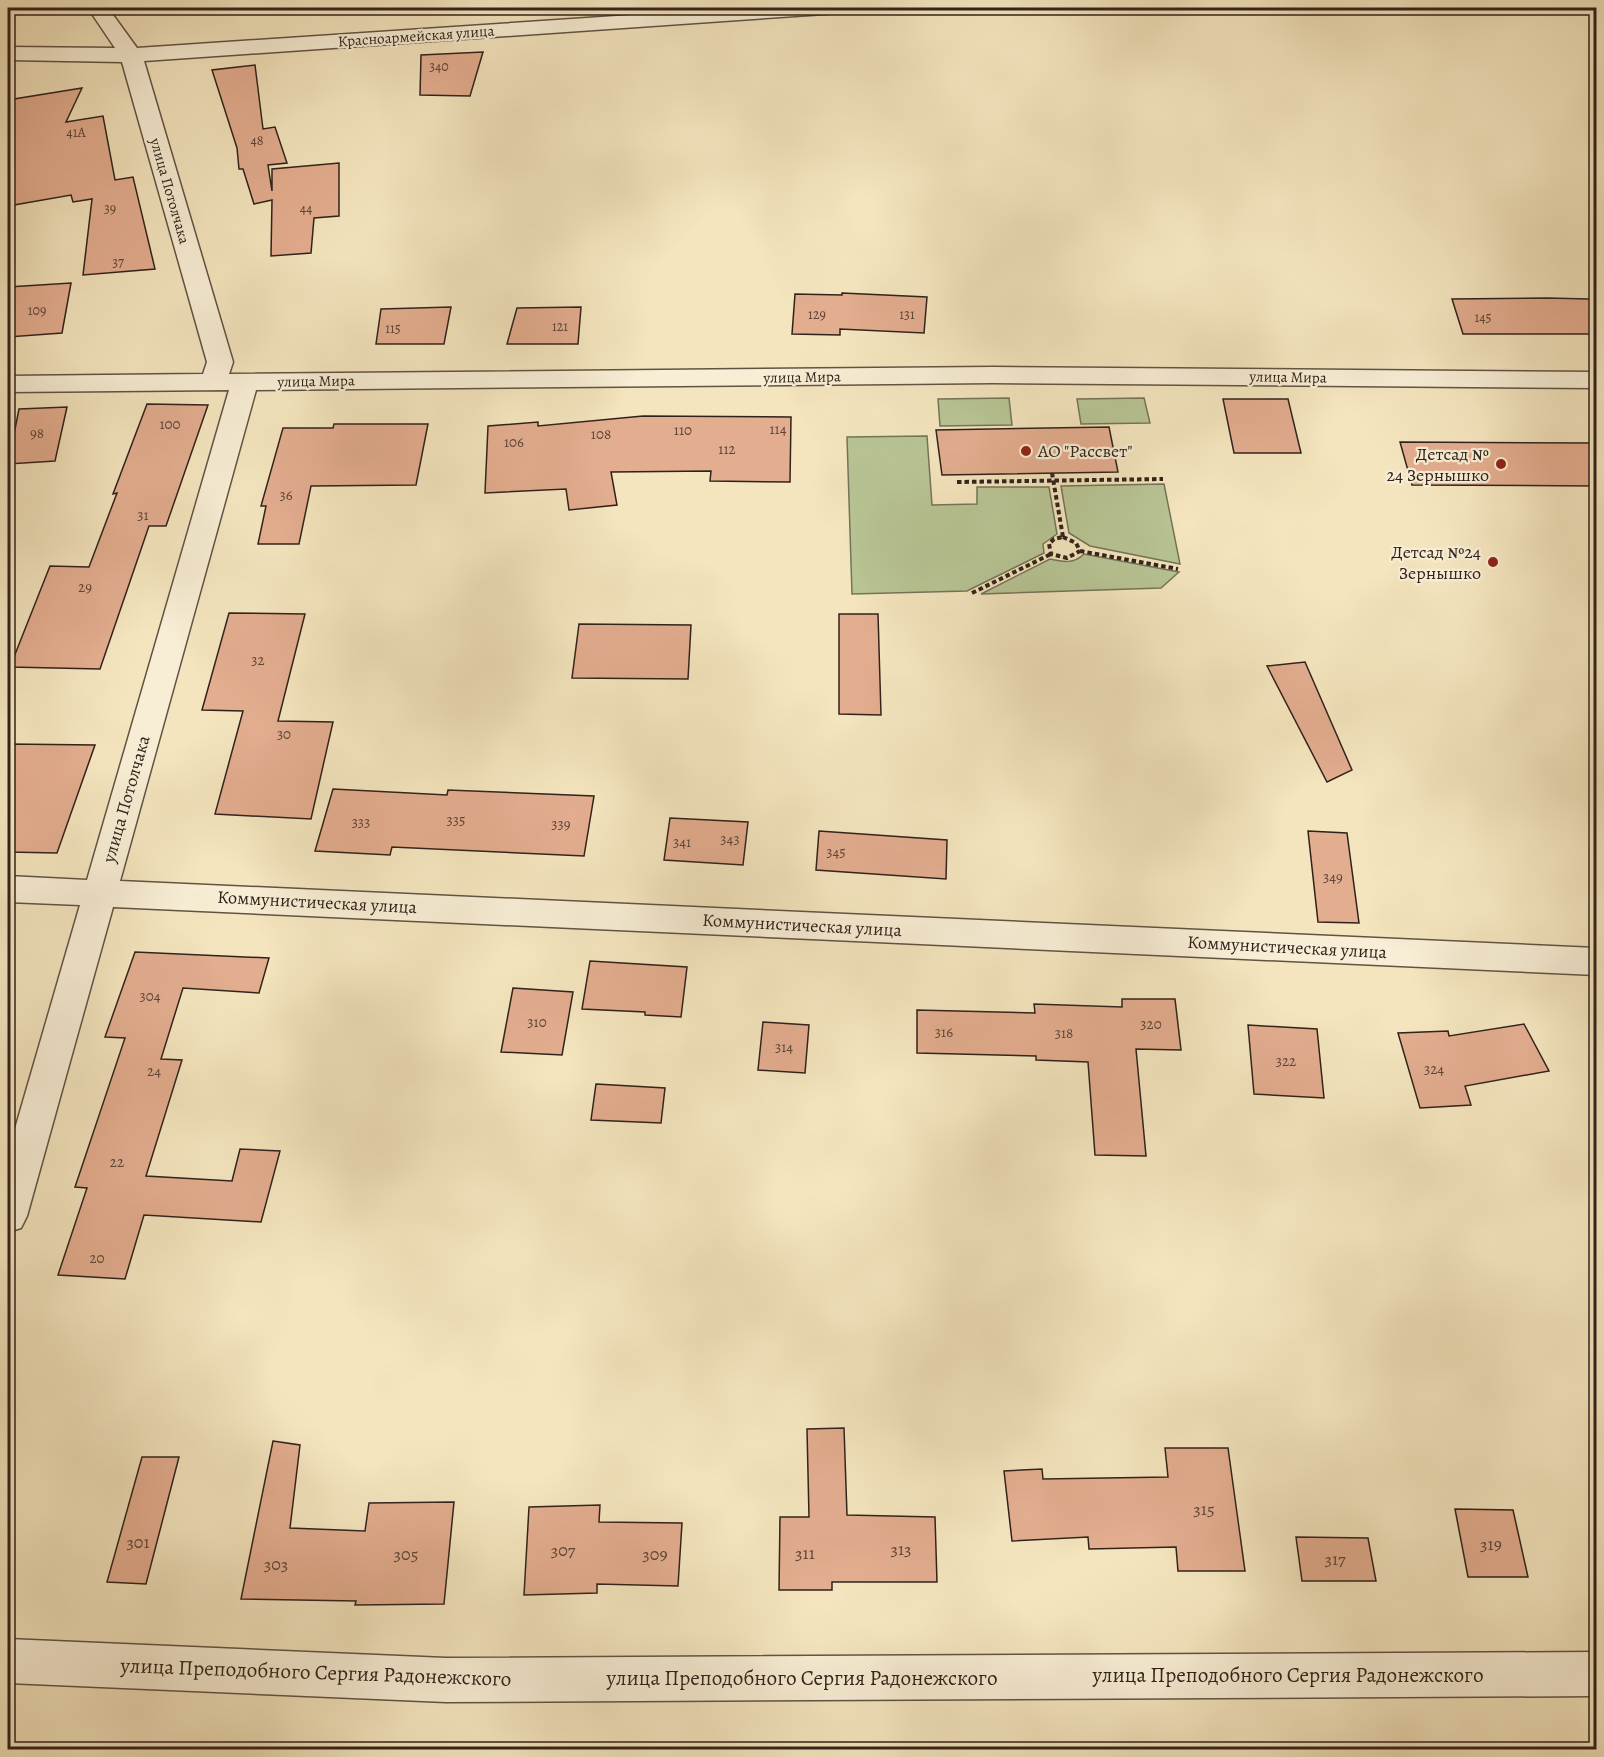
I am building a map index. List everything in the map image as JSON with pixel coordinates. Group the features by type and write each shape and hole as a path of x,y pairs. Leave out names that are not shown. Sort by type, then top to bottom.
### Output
{"street":[{"name":"улица Потолчака","path":"98,8 130,55 220,362 213,382"},
{"name":"Красноармейская улица","path":"8,54 130,55 825,8"},
{"name":"улица Мира","path":"8,384 993,375 1596,380"},
{"name":"улица Потолчака","path":"8,1216 245,382"},
{"name":"Коммунистическая улица","path":"8,889 99,891 1596,962"},
{"name":"улица Преподобного Сергия Радонежского","path":"8,1661 446,1680 1596,1674"}],"path":[{"path":"1052,473 1063,537"},
{"path":"957,482 1163,479"},
{"path":"1051,554 1048,544 1054,539 1063,537 1077,542 1080,551"},
{"path":"972,593 1051,554 1069,559 1080,551 1178,568"}],"green space":[{"path":"1009,398 1012,425 940,426 938,399"},
{"path":"1144,398 1150,423 1081,424 1077,399"},
{"path":"927,436 932,505 977,504 977,487 1049,487 1057,534 1043,544 1044,553 967,591 852,594 847,437"},
{"path":"1164,484 1180,564 1090,546 1069,533 1061,486"},
{"path":"1084,554 1179,572 1161,588 981,594 1050,559 1072,561"}],"building":[{"path":"483,52 470,96 420,95 421,55"},
{"path":"255,65 263,129 275,127 287,163 268,165 272,191 272,169 339,163 339,216 314,218 311,253 271,256 272,200 254,204 243,169 239,169 237,148 212,70"},
{"path":"82,88 66,122 103,116 115,180 133,177 155,269 83,275 92,199 73,202 71,195 8,206 8,100"},
{"path":"71,283 62,333 8,337 8,287"},
{"path":"842,293 927,297 924,333 840,329 840,335 792,334 795,294 842,295"},
{"path":"1452,299 1589,299 1596,316 1596,334 1463,334"},
{"path":"451,307 444,344 376,344 381,309"},
{"path":"581,307 578,344 507,344 517,308"},
{"path":"1223,399 1288,399 1301,453 1234,453"},
{"path":"147,404 208,405 166,526 149,526 100,669 10,667 50,566 89,567 117,493 113,494"},
{"path":"67,407 55,461 8,464 19,409"},
{"path":"643,416 791,417 790,482 710,481 711,471 611,472 617,505 569,510 566,489 485,493 488,426 538,422 538,426"},
{"path":"334,424 428,424 416,485 311,486 299,544 258,544 266,506 261,506 283,428 333,428"},
{"name":"АО \"Рассвет\"","path":"1109,427 1118,472 942,475 936,430"},
{"name":"Детсад № 24 Зернышко","path":"1400,442 1596,443 1596,486 1412,485"},
{"path":"229,613 305,614 278,721 333,722 311,819 215,814 243,711 202,710"},
{"path":"839,614 878,614 881,715 839,714"},
{"path":"579,624 691,625 688,679 572,678"},
{"path":"1305,662 1352,770 1327,782 1267,666"},
{"path":"8,744 95,745 57,853 8,852"},
{"path":"333,789 447,795 448,790 594,796 584,856 392,847 390,855 315,851"},
{"path":"670,818 748,822 743,865 664,860"},
{"path":"819,831 947,840 946,879 816,870"},
{"path":"1308,831 1347,833 1359,923 1318,922"},
{"path":"135,952 269,958 259,993 183,988 161,1059 182,1060 146,1176 232,1181 240,1149 280,1151 261,1222 144,1215 125,1279 58,1275 87,1188 75,1187 125,1038 105,1037"},
{"path":"590,961 687,967 681,1017 645,1015 645,1012 582,1009"},
{"path":"513,988 573,992 562,1055 501,1052"},
{"path":"1122,999 1175,999 1181,1050 1136,1049 1146,1156 1095,1155 1088,1062 1036,1060 1036,1056 917,1053 917,1010 1035,1013 1034,1004 1122,1007"},
{"path":"763,1022 809,1025 805,1073 758,1070"},
{"path":"1524,1024 1549,1071 1465,1086 1471,1105 1420,1108 1398,1033 1448,1031 1449,1036"},
{"path":"1248,1025 1317,1029 1324,1098 1254,1094"},
{"path":"596,1084 665,1088 661,1123 591,1120"},
{"path":"844,1428 847,1515 935,1517 937,1582 832,1582 832,1590 779,1590 780,1517 809,1517 807,1429"},
{"path":"273,1441 300,1445 290,1528 365,1531 369,1503 454,1502 444,1604 355,1605 356,1601 241,1599"},
{"path":"1165,1448 1228,1448 1245,1571 1178,1571 1176,1547 1089,1549 1088,1537 1012,1541 1004,1471 1042,1469 1043,1479 1168,1477"},
{"path":"142,1457 179,1457 146,1584 107,1582"},
{"path":"600,1505 599,1522 682,1523 678,1586 597,1584 597,1593 524,1595 529,1507"},
{"path":"1455,1509 1513,1510 1528,1577 1468,1577"},
{"path":"1296,1537 1368,1538 1376,1581 1302,1581"}],"place":[{"name":"АО \"Рассвет\"","path":"1026,451"},
{"name":"Детсад № 24 Зернышко","path":"1501,464"},
{"name":"Детсад №24 Зернышко","path":"1493,562"}]}
